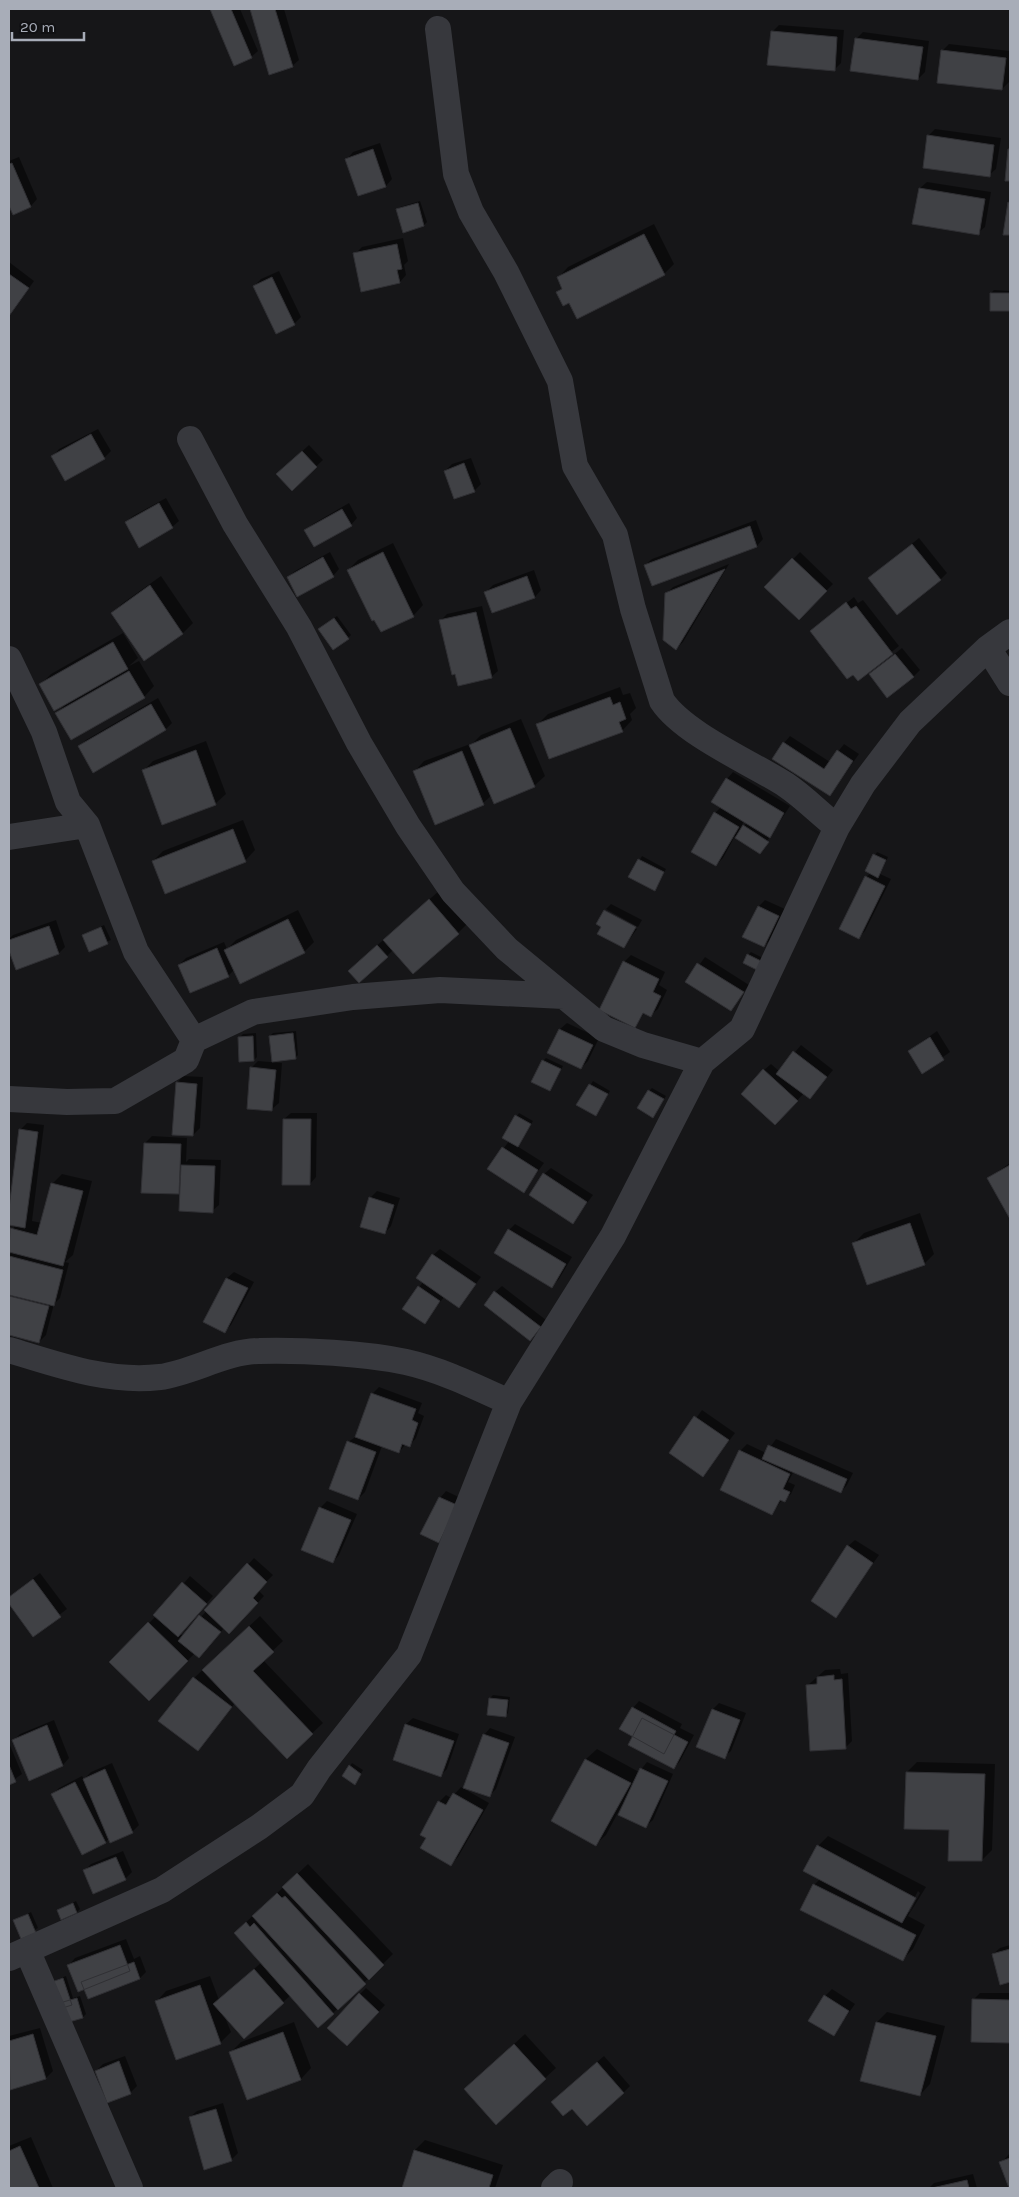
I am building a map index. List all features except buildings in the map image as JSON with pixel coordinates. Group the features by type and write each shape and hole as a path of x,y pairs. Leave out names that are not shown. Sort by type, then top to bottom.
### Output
{"street":[{"path":"438,29 456,174 471,212 506,272 560,381 575,466 615,535 633,609 662,701 670,712 711,742 788,786 837,827"},
{"path":"190,439 235,524 299,626 359,743 408,826 460,899 507,949 604,1029 644,1046 702,1062"},
{"path":"130,2188 18,1954 162,1890 260,1827 302,1795 319,1769 409,1655 509,1402 614,1236 702,1062 742,1029 837,827 863,784 910,722 988,648 1010,632"},
{"path":"988,648 1010,683"},
{"path":"9,659 44,732 68,802 87,824 136,952 194,1040"},
{"path":"9,837 87,824"},
{"path":"9,1099 67,1102 115,1101 186,1060 194,1040 253,1012 353,997 440,990 564,996"},
{"path":"9,1350 88,1374 120,1377 161,1376 257,1351 332,1353 406,1362 457,1379 509,1402"}]}
